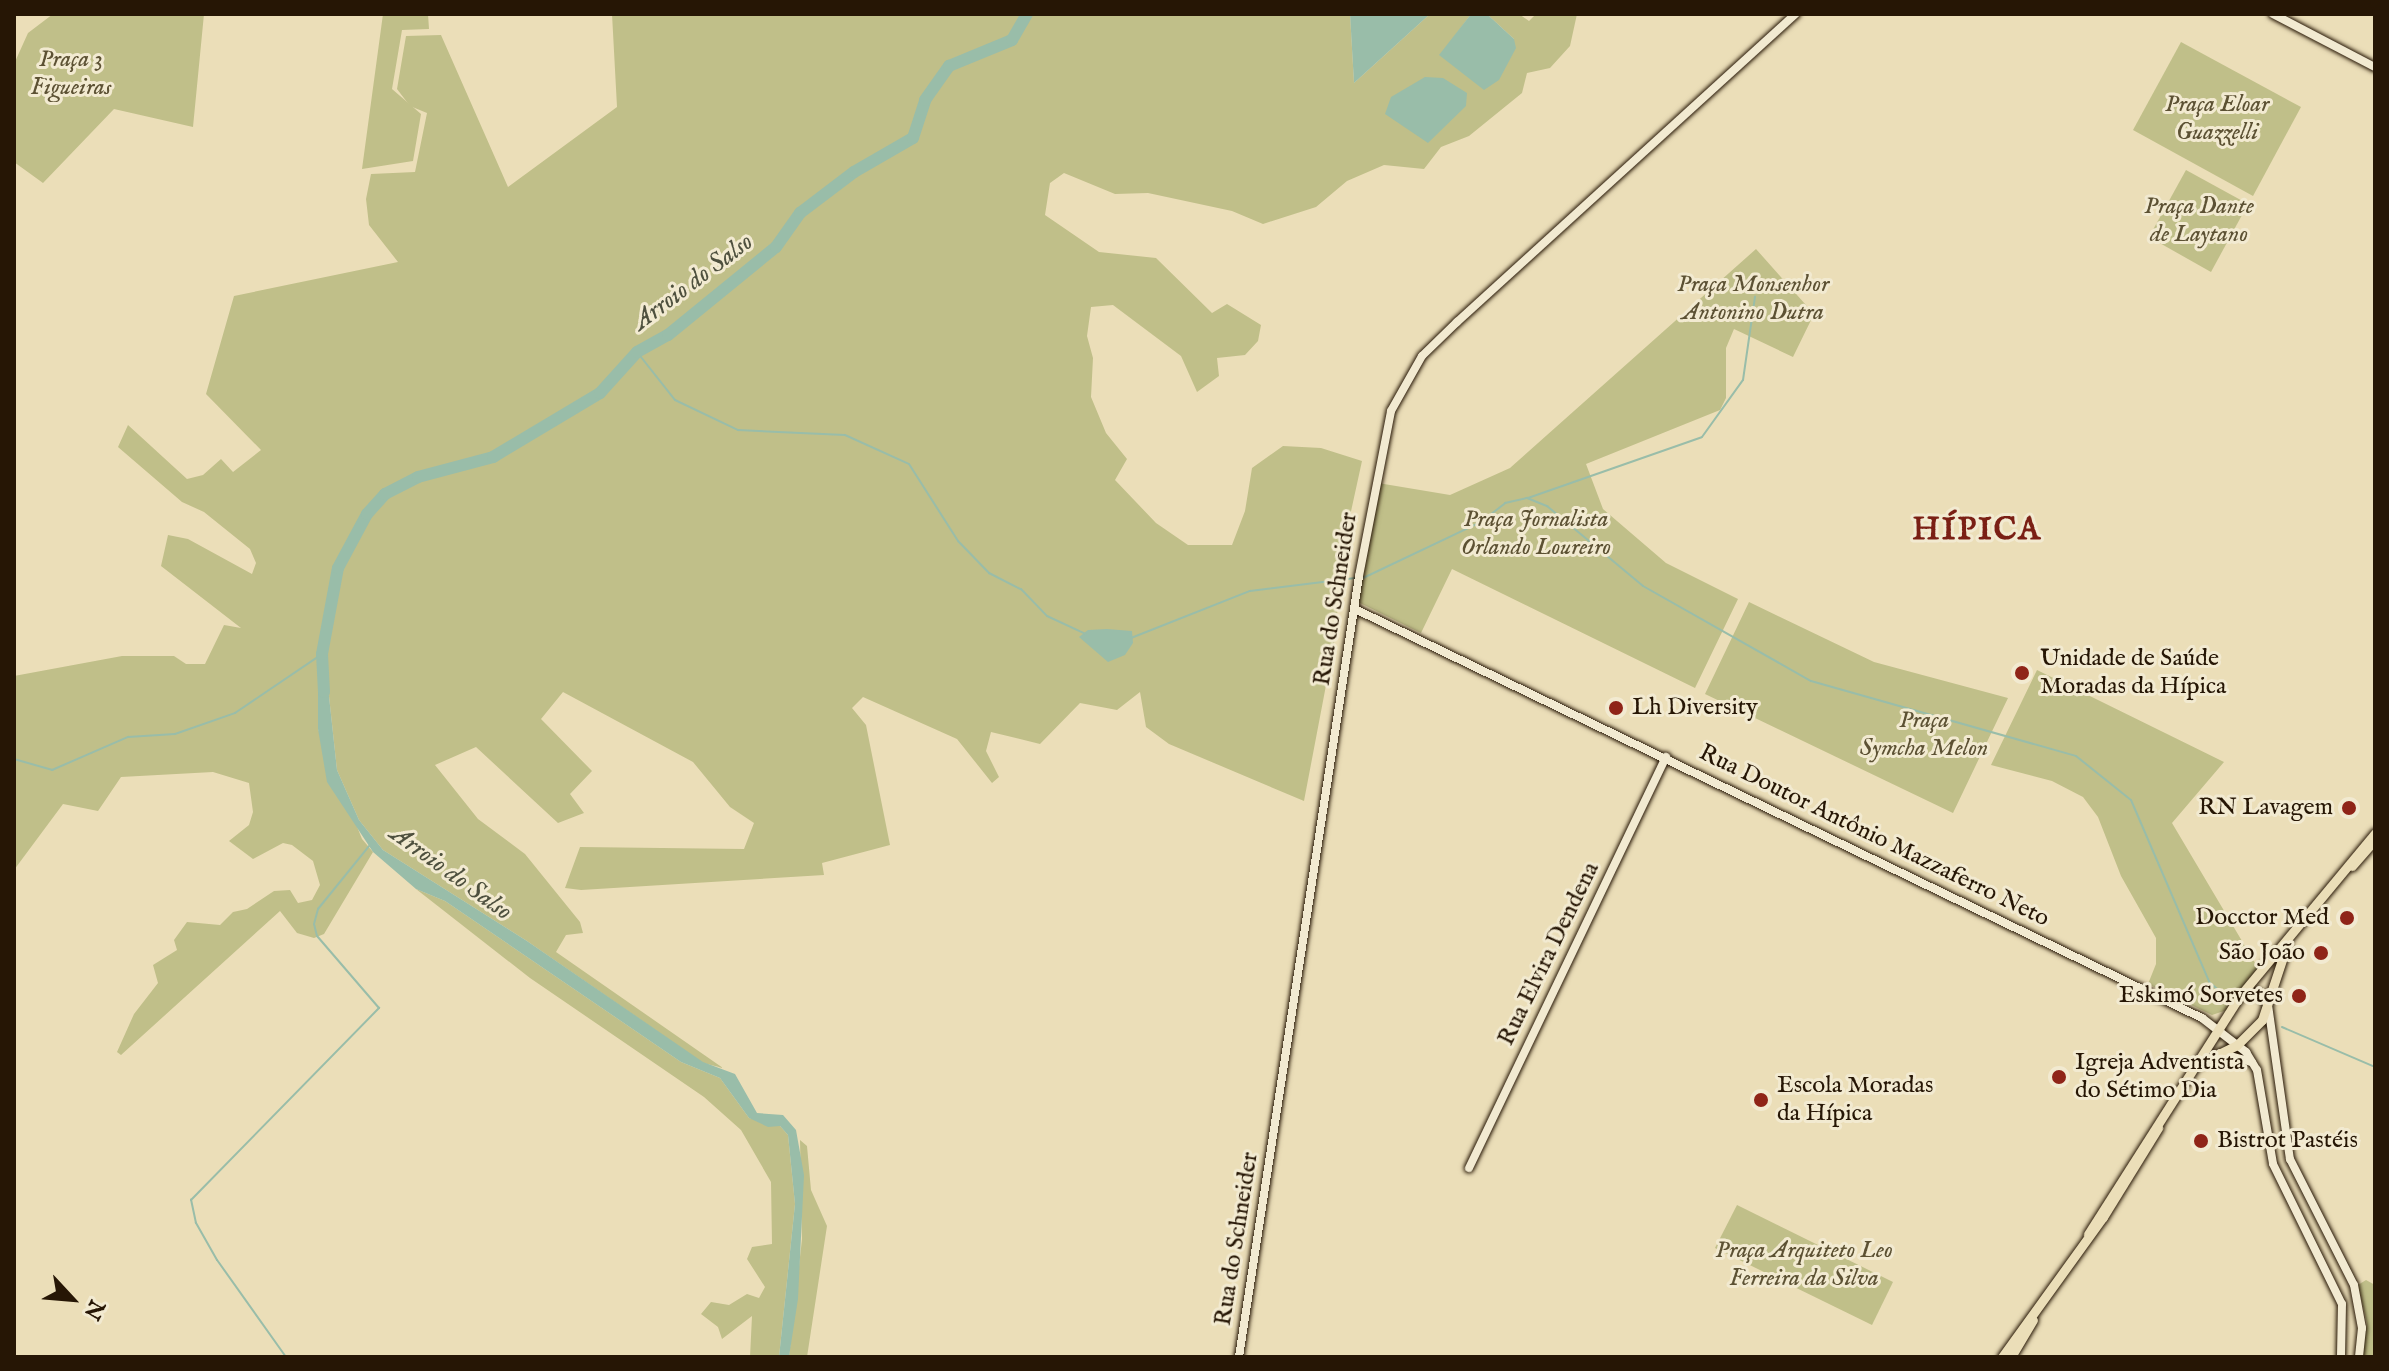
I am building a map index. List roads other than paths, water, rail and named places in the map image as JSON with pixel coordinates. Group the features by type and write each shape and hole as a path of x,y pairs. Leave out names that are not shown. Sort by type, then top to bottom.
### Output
{"main road":[{"path":"2349,868 2375,833"},
{"path":"2002,1357 2088,1234 2239,997 2375,840"},
{"path":"2197,1065 2237,1045 2256,1028 2268,1005 2291,936"},
{"path":"2011,1357 2035,1313"}],"street":[{"name":"Rua do Schneider","path":"1239,1357 1358,579 1385,432 1404,385 1422,356 1796,14"},
{"path":"2273,14 2375,67"},
{"name":"Rua Doutor Antônio Mazzaferro Neto","path":"1355,609 2202,1018 2224,1019"},
{"name":"Rua Elvira Dendena","path":"1469,1168 1666,757"},
{"path":"2239,997 2254,992 2268,1005 2278,1088 2298,1179 2358,1295 2362,1328 2359,1357"},
{"name":"Rua Doutor Antônio Mazzaferro Neto","path":"2202,1018 2214,1033 2237,1045 2253,1063"},
{"path":"2217,1053 2253,1063 2261,1091 2273,1164 2342,1304 2341,1357"},
{"path":"2261,1091 2278,1088"}],"waterway":[{"name":"Arroio do Salso","path":"324,692 322,654 338,568 367,514 385,494 418,477 493,457 600,393 637,352 668,335 776,247 800,213 854,172 913,138 925,100 949,66 1012,40 1027,14"},
{"path":"1528,498 1702,437 1743,380 1755,297"},
{"path":"637,352 675,400 738,430 845,435 909,464 958,541 989,573 1021,589 1047,616 1086,634"},
{"path":"1361,579 1481,522 1505,503 1527,498 1547,506 1643,586 1811,681 2076,756 2131,800 2210,983 2227,997"},
{"path":"1131,638 1250,591 1355,578"},
{"path":"14,759 52,770 128,737 175,734 235,713 322,654"},
{"path":"286,1357 217,1260 196,1223 191,1200 379,1008 317,936 314,924 318,909 369,846"},
{"path":"2282,1027 2375,1067"}],"place":[{"name":"Unidade de Saúde Moradas da Hípica","path":"2022,673"},
{"name":"Lh Diversity","path":"1616,708"},
{"name":"RN Lavagem","path":"2349,808"},
{"name":"Docctor Med","path":"2347,918"},
{"name":"São João","path":"2321,953"},
{"name":"Eskimó Sorvetes","path":"2299,996"},
{"name":"Igreja Adventista do Sétimo Dia","path":"2059,1077"},
{"name":"Escola Moradas da Hípica","path":"1761,1100"},
{"name":"Bistrot Pastéis","path":"2201,1141"}],"district":[{"name":"HÍPICA","path":"1977,531"}],"park label":[{"name":"Praça 3 Figueiras","path":"71,74"},
{"name":"Praça Eloar Guazzelli","path":"2217,119"},
{"name":"Praça Dante de Laytano","path":"2199,221"},
{"name":"Praça Monsenhor Antonino Dutra","path":"1753,299"},
{"name":"Praça Jornalista Orlando Loureiro","path":"1536,534"},
{"name":"Praça Symcha Melon","path":"1924,735"},
{"name":"Praça Arquiteto Leo Ferreira da Silva","path":"1804,1265"}]}
